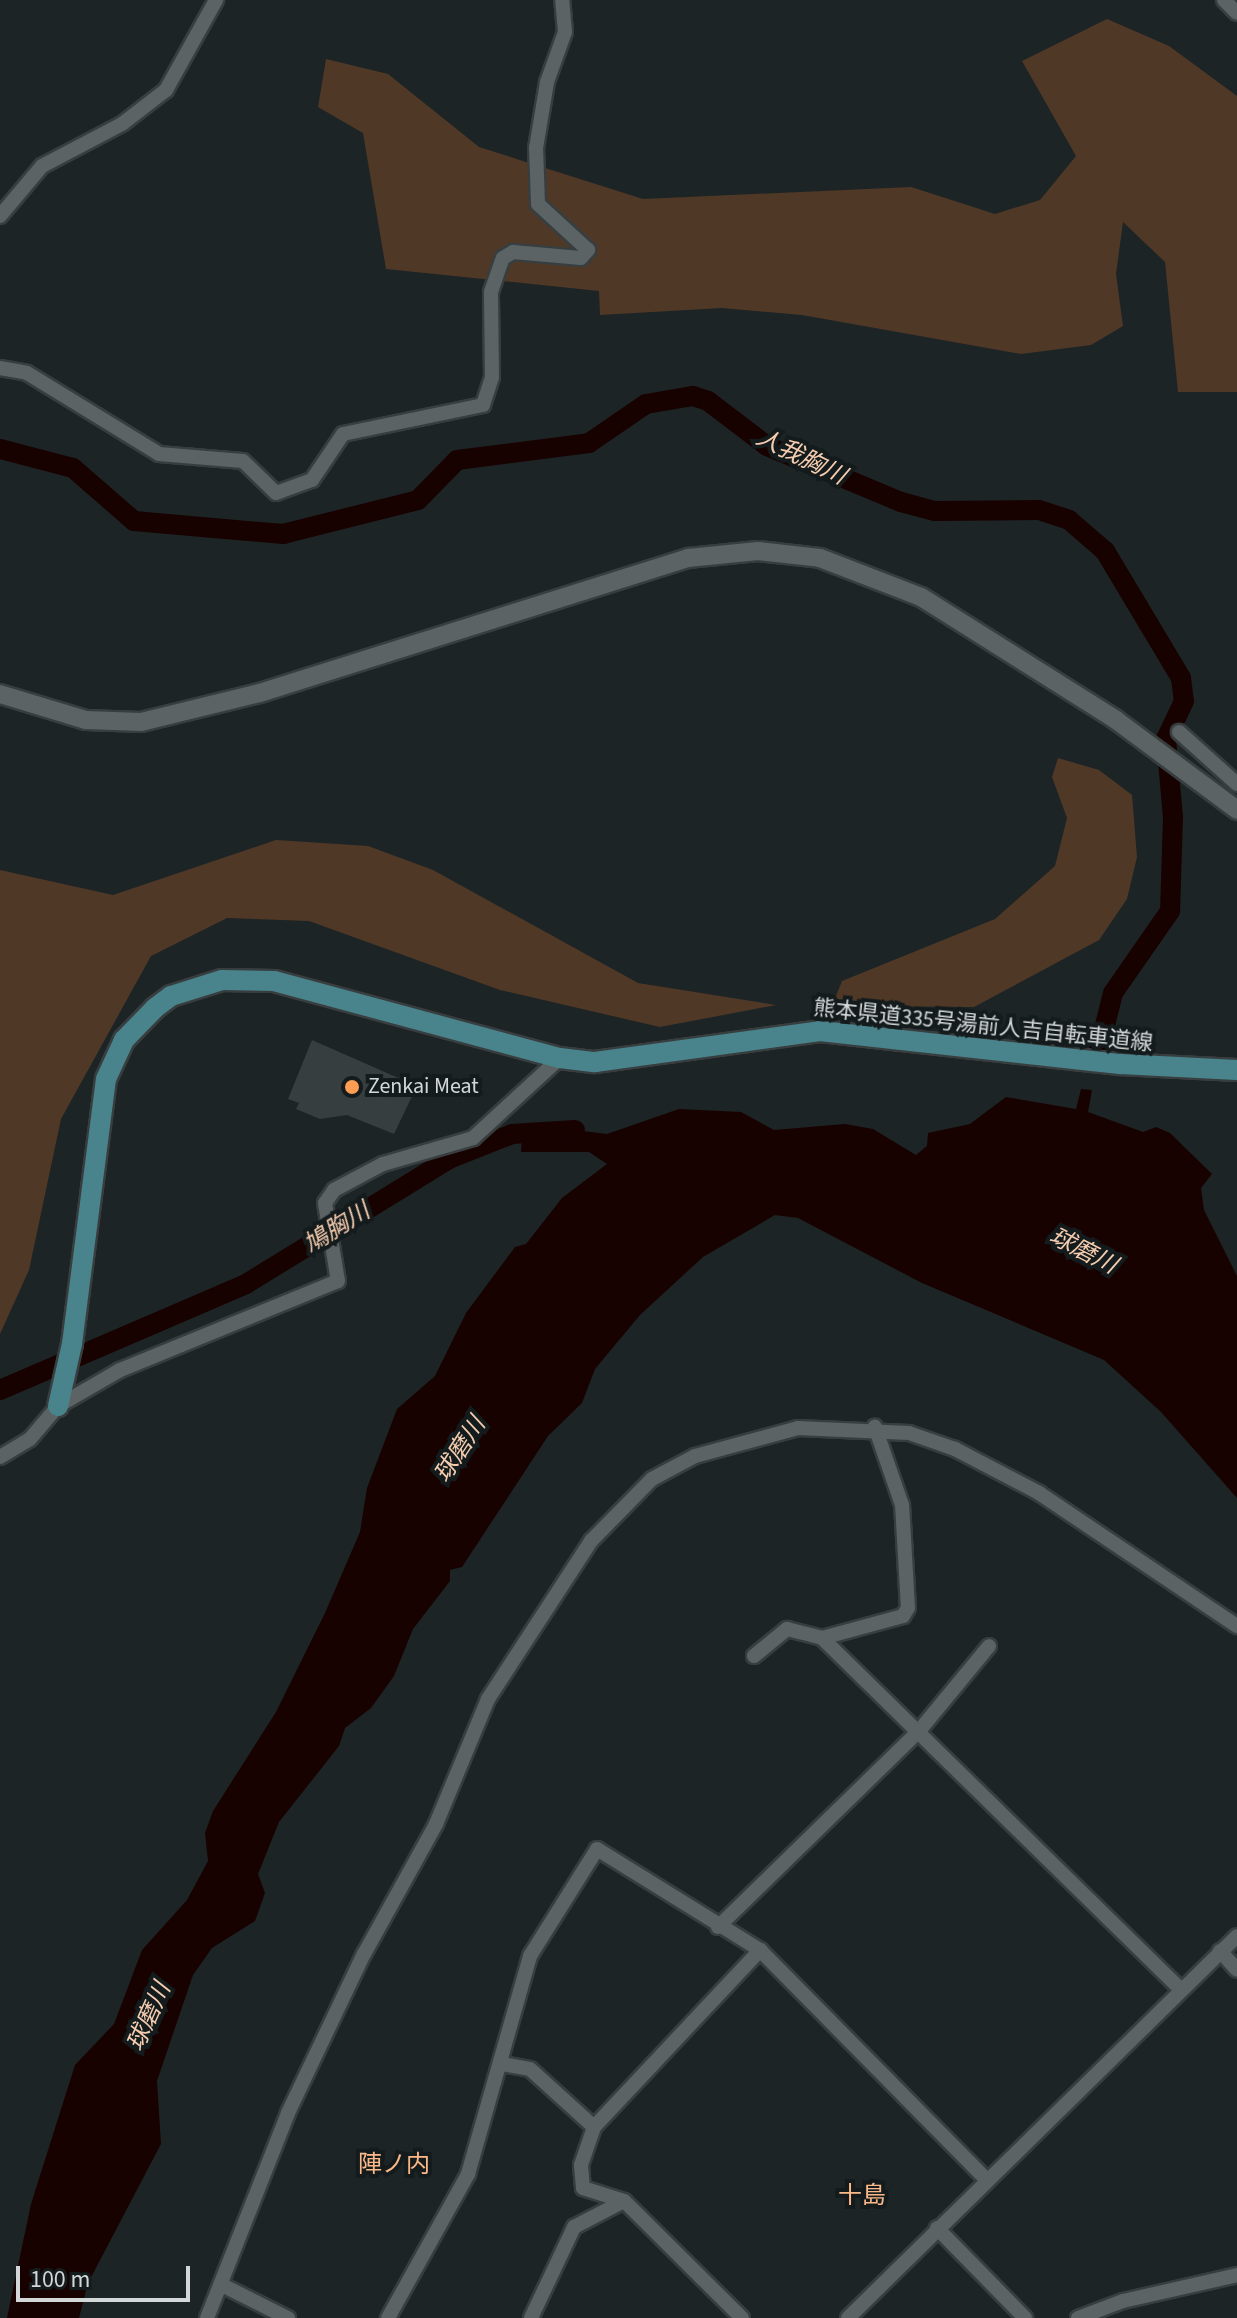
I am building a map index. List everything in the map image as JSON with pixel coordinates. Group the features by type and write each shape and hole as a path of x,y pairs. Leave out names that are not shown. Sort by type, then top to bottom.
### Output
{"main road":[{"name":"熊本県道335号湯前人吉自転車道線","path":"58,1406 72,1344 106,1079 124,1040 171,996 222,980 274,981 560,1058 619,1060 778,1032 820,1031 1237,1070"}],"street":[{"path":"0,216 42,166 122,124 166,90 216,0"},
{"path":"0,368 27,373 159,454 254,466 276,493 312,480 343,434 483,405 492,377 491,292 503,258 513,252 581,258 588,250 538,204 536,148 547,82 565,32 562,0"},
{"path":"1224,0 1237,13"},
{"path":"0,694 86,720 141,722 260,693 688,558 758,551 820,558 921,597 1116,720 1237,810"},
{"path":"1179,732 1237,784"},
{"path":"0,1457 46,1425 58,1406 120,1370 331,1284 341,1274 325,1203 361,1173 473,1138 560,1058"},
{"path":"822,1638 903,1616 908,1608 902,1505 875,1427"},
{"path":"207,2318 288,2113 364,1954 436,1824 488,1699 591,1541 652,1479 695,1456 798,1428 875,1427 955,1449 998,1470 1237,1626"},
{"path":"754,1656 787,1629 822,1638 1179,1987"},
{"path":"718,1927 919,1731 989,1646"},
{"path":"388,2318 468,2174 487,2096 502,2064 506,2024 530,1956 597,1849 718,1927 760,1950 986,2179"},
{"path":"848,2318 1179,1987 1237,1936"},
{"path":"742,2318 624,2201 589,2193 580,2182 594,2127 760,1950"},
{"path":"1220,1951 1237,1970"},
{"path":"502,2064 530,2069 594,2127"},
{"path":"531,2318 574,2227 624,2201"},
{"path":"937,2228 1025,2318"},
{"path":"1078,2318 1123,2301 1237,2275"},
{"path":"222,2285 288,2318"}],"shaded area":[{"path":"1107,19 1169,46 1237,96 1237,392 1178,392 1165,262 1123,222 1116,274 1123,326 1091,345 1021,354 802,315 722,308 600,315 599,291 386,269 363,133 318,107 326,59 388,74 479,147 643,199 911,187 995,214 1040,200 1076,156 1022,61"},
{"path":"1058,758 1099,770 1132,795 1137,857 1127,899 1099,940 974,1007 832,1006 842,981 995,919 1055,866 1067,818 1052,777"},
{"path":"276,840 368,846 433,870 638,983 776,1005 660,1027 500,990 309,921 227,918 151,956 61,1119 29,1270 0,1334 0,870 113,895"}],"water":[{"name":"球磨川","path":"1081,1089 1092,1090 1088,1112 1143,1132 1156,1127 1170,1133 1212,1174 1201,1188 1204,1210 1237,1276 1237,1498 1161,1412 1104,1360 922,1283 798,1218 775,1215 703,1257 640,1315 595,1369 582,1403 548,1436 462,1567 450,1570 450,1581 413,1629 394,1676 371,1708 345,1728 339,1746 279,1822 258,1874 265,1893 255,1921 212,1948 193,1975 157,2081 161,2144 88,2283 79,2318 7,2318 31,2204 75,2065 114,2024 142,1950 187,1900 208,1861 205,1833 213,1811 276,1712 325,1613 360,1532 367,1488 397,1409 435,1376 466,1313 515,1247 526,1244 562,1198 607,1164 589,1152 521,1152 523,1124 538,1141 551,1140 550,1127 607,1134 679,1109 741,1112 774,1130 845,1124 873,1129 916,1155 927,1146 928,1133 970,1124 1006,1097 1076,1109"}],"building":[{"name":"Zenkai Meat","path":"312,1040 412,1084 414,1092 394,1134 347,1115 320,1119 296,1109 299,1103 288,1099"}],"waterway":[{"name":"人我胸川","path":"0,449 73,468 134,521 283,534 418,500 457,460 589,443 646,404 693,396 708,401 767,446 901,502 935,511 1039,510 1069,520 1105,551 1181,678 1184,701 1166,739 1173,817 1170,911 1113,993 1098,1053"},
{"name":"人我胸川","path":"1169,731 1175,737"},
{"path":"1180,743 1222,780"},
{"name":"鳩胸川","path":"0,1390 246,1284 449,1159 512,1134 575,1130"}],"place":[{"name":"Zenkai Meat","path":"352,1087"}],"district":[{"name":"陣ノ内","path":"394,2165"},
{"name":"十島","path":"862,2196"}]}
